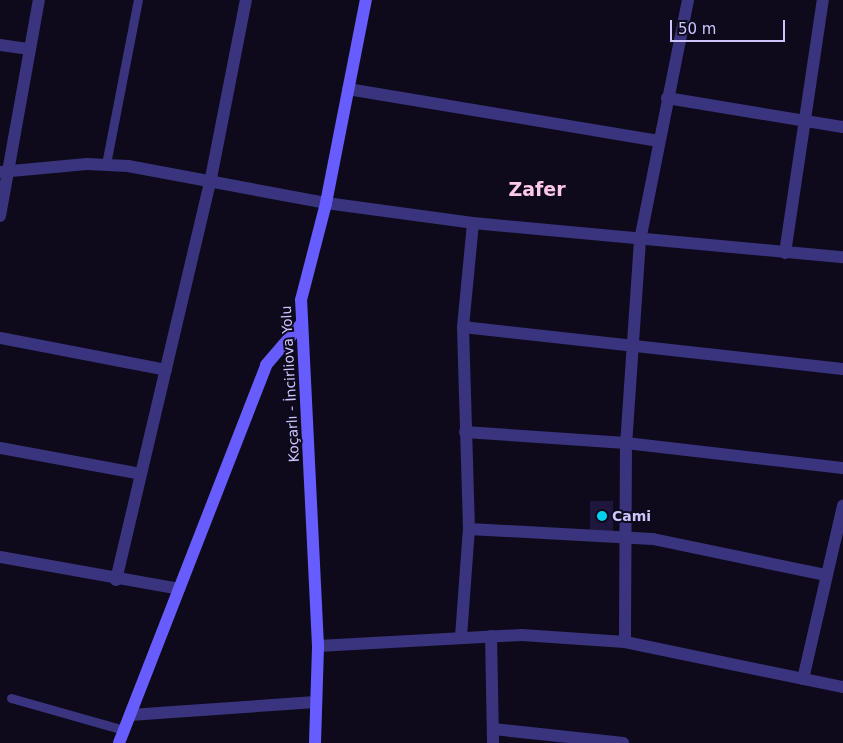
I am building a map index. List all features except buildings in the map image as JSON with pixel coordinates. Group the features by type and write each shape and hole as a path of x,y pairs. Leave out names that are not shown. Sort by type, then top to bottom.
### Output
{"main road":[{"name":"Koçarlı - İncirliova Yolu","path":"315,743 318,646 301,300 326,203 366,0"},
{"path":"119,743 266,364 302,323"}],"street":[{"path":"0,216 3,172 39,0"},
{"path":"116,580 211,178 246,0"},
{"path":"625,642 626,443 640,240 688,0"},
{"path":"785,252 823,0"},
{"path":"0,45 30,49"},
{"path":"348,89 659,141"},
{"path":"667,98 843,127"},
{"path":"3,172 106,164 211,178 326,203 473,223 640,240 843,257"},
{"path":"462,637 468,530 463,327 473,223"},
{"path":"463,327 633,344 843,369"},
{"path":"0,338 166,370"},
{"path":"465,432 626,443 843,468"},
{"path":"0,448 141,474"},
{"path":"802,679 843,506"},
{"path":"468,530 668,541 826,574"},
{"path":"0,557 116,580 179,589"},
{"path":"318,646 490,636 625,642 843,687"},
{"path":"490,636 493,743"},
{"path":"130,714 316,702"},
{"path":"493,728 579,740 623,743"}],"lane":[{"path":"106,164 138,0"},
{"path":"11,698 124,730"}],"place":[{"name":"Cami","path":"602,516"}],"district":[{"name":"Zafer","path":"537,190"}]}
